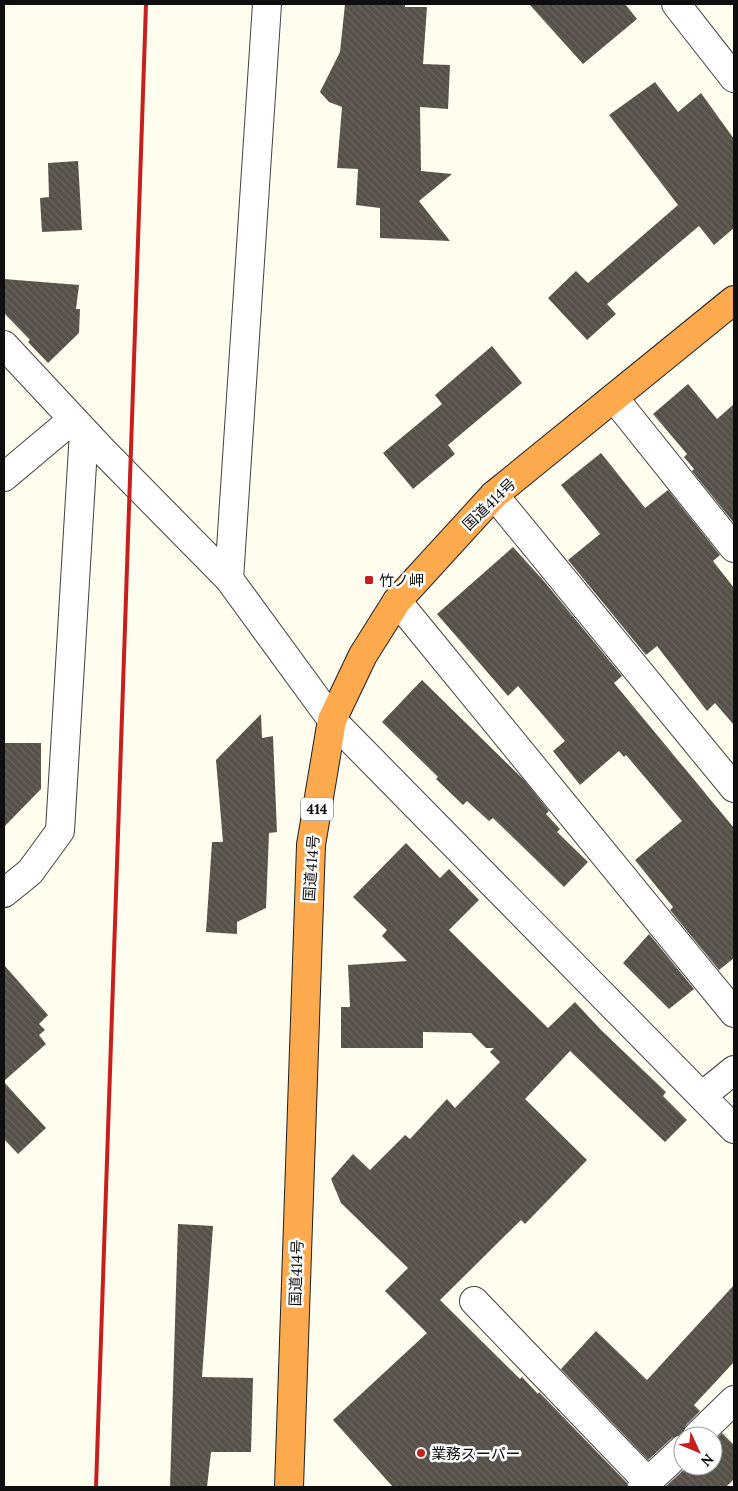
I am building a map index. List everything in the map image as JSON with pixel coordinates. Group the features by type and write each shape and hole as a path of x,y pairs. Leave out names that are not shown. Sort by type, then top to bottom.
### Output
{"highway":[{"name":"国道414号","path":"289,1487 311,845 332,720 363,656 397,601 494,496 614,398 732,306"}],"street":[{"path":"228,580 267,4"},
{"path":"676,4 734,78"},
{"path":"4,345 78,425 228,580 332,720 734,1129"},
{"path":"614,398 734,548"},
{"path":"4,477 78,425"},
{"path":"4,893 30,872 60,831 78,425"},
{"path":"494,496 734,788"},
{"path":"397,601 734,1013"},
{"path":"702,1096 734,1070"},
{"path":"474,1301 645,1485 673,1458"},
{"path":"707,1426 734,1400"}],"building":[{"path":"345,4 405,4 405,7 427,7 423,64 450,65 448,109 420,107 421,171 452,174 419,201 450,241 380,238 380,208 356,205 358,169 337,168 342,107 329,102 320,92 340,52"},
{"path":"529,4 625,4 637,19 583,64"},
{"path":"655,82 678,112 701,93 734,139 734,228 714,245 699,226 607,304 616,314 587,340 548,298 576,271 588,283 678,205 609,115"},
{"path":"78,161 82,230 42,232 40,198 49,197 48,163"},
{"path":"4,279 79,285 76,309 80,309 79,333 48,363 28,342 30,340 4,313"},
{"path":"492,346 522,383 448,445 455,454 413,489 383,453 442,404 435,395"},
{"path":"688,384 717,419 734,404 734,523 692,471 694,469 684,457 687,454 653,414"},
{"path":"601,453 645,508 668,490 720,555 713,561 734,588 734,725 715,703 707,711 657,646 646,655 568,560 600,534 561,485"},
{"path":"513,547 543,580 622,676 614,683 734,828 734,958 719,970 670,910 673,907 635,860 682,821 626,755 624,757 619,751 580,785 553,751 565,741 518,686 508,696 437,614"},
{"path":"422,680 524,780 549,811 546,814 560,829 557,832 588,862 564,887 493,818 489,821 467,801 463,805 436,779 438,777 382,722"},
{"path":"261,714 262,738 273,736 277,832 269,833 266,908 237,922 237,934 206,932 212,842 223,842 216,760"},
{"path":"4,743 41,743 41,789 4,827"},
{"path":"406,843 440,878 449,869 479,900 449,930 548,1028 575,1002 601,1030 666,1092 663,1096 687,1120 665,1142 570,1051 525,1099 587,1160 525,1224 521,1220 440,1300 520,1379 522,1377 538,1394 539,1392 627,1483 627,1487 393,1487 333,1420 427,1333 385,1291 408,1268 341,1203 331,1179 353,1154 370,1170 405,1135 410,1139 447,1099 455,1108 500,1062 490,1052 494,1048 486,1048 471,1033 423,1032 423,1048 341,1048 341,1007 350,1007 348,965 407,961 382,936 387,930 353,897"},
{"path":"649,934 694,989 669,1009 623,963"},
{"path":"4,965 48,1015 39,1024 45,1030 39,1035 46,1044 4,1081"},
{"path":"4,1082 46,1128 18,1154 4,1139"},
{"path":"178,1224 213,1226 202,1377 253,1378 251,1452 211,1452 207,1487 170,1487"},
{"path":"734,1285 734,1362 694,1405 700,1411 686,1426 673,1426 673,1438 648,1460 561,1369 596,1331 647,1380"},
{"path":"723,1434 734,1445 734,1479 726,1487 665,1487 677,1476 723,1476"}],"railway":[{"path":"96,1487 146,4"}],"place":[{"name":"竹ノ岬","path":"369,580"},
{"name":"業務スーパー","path":"421,1453"}]}
